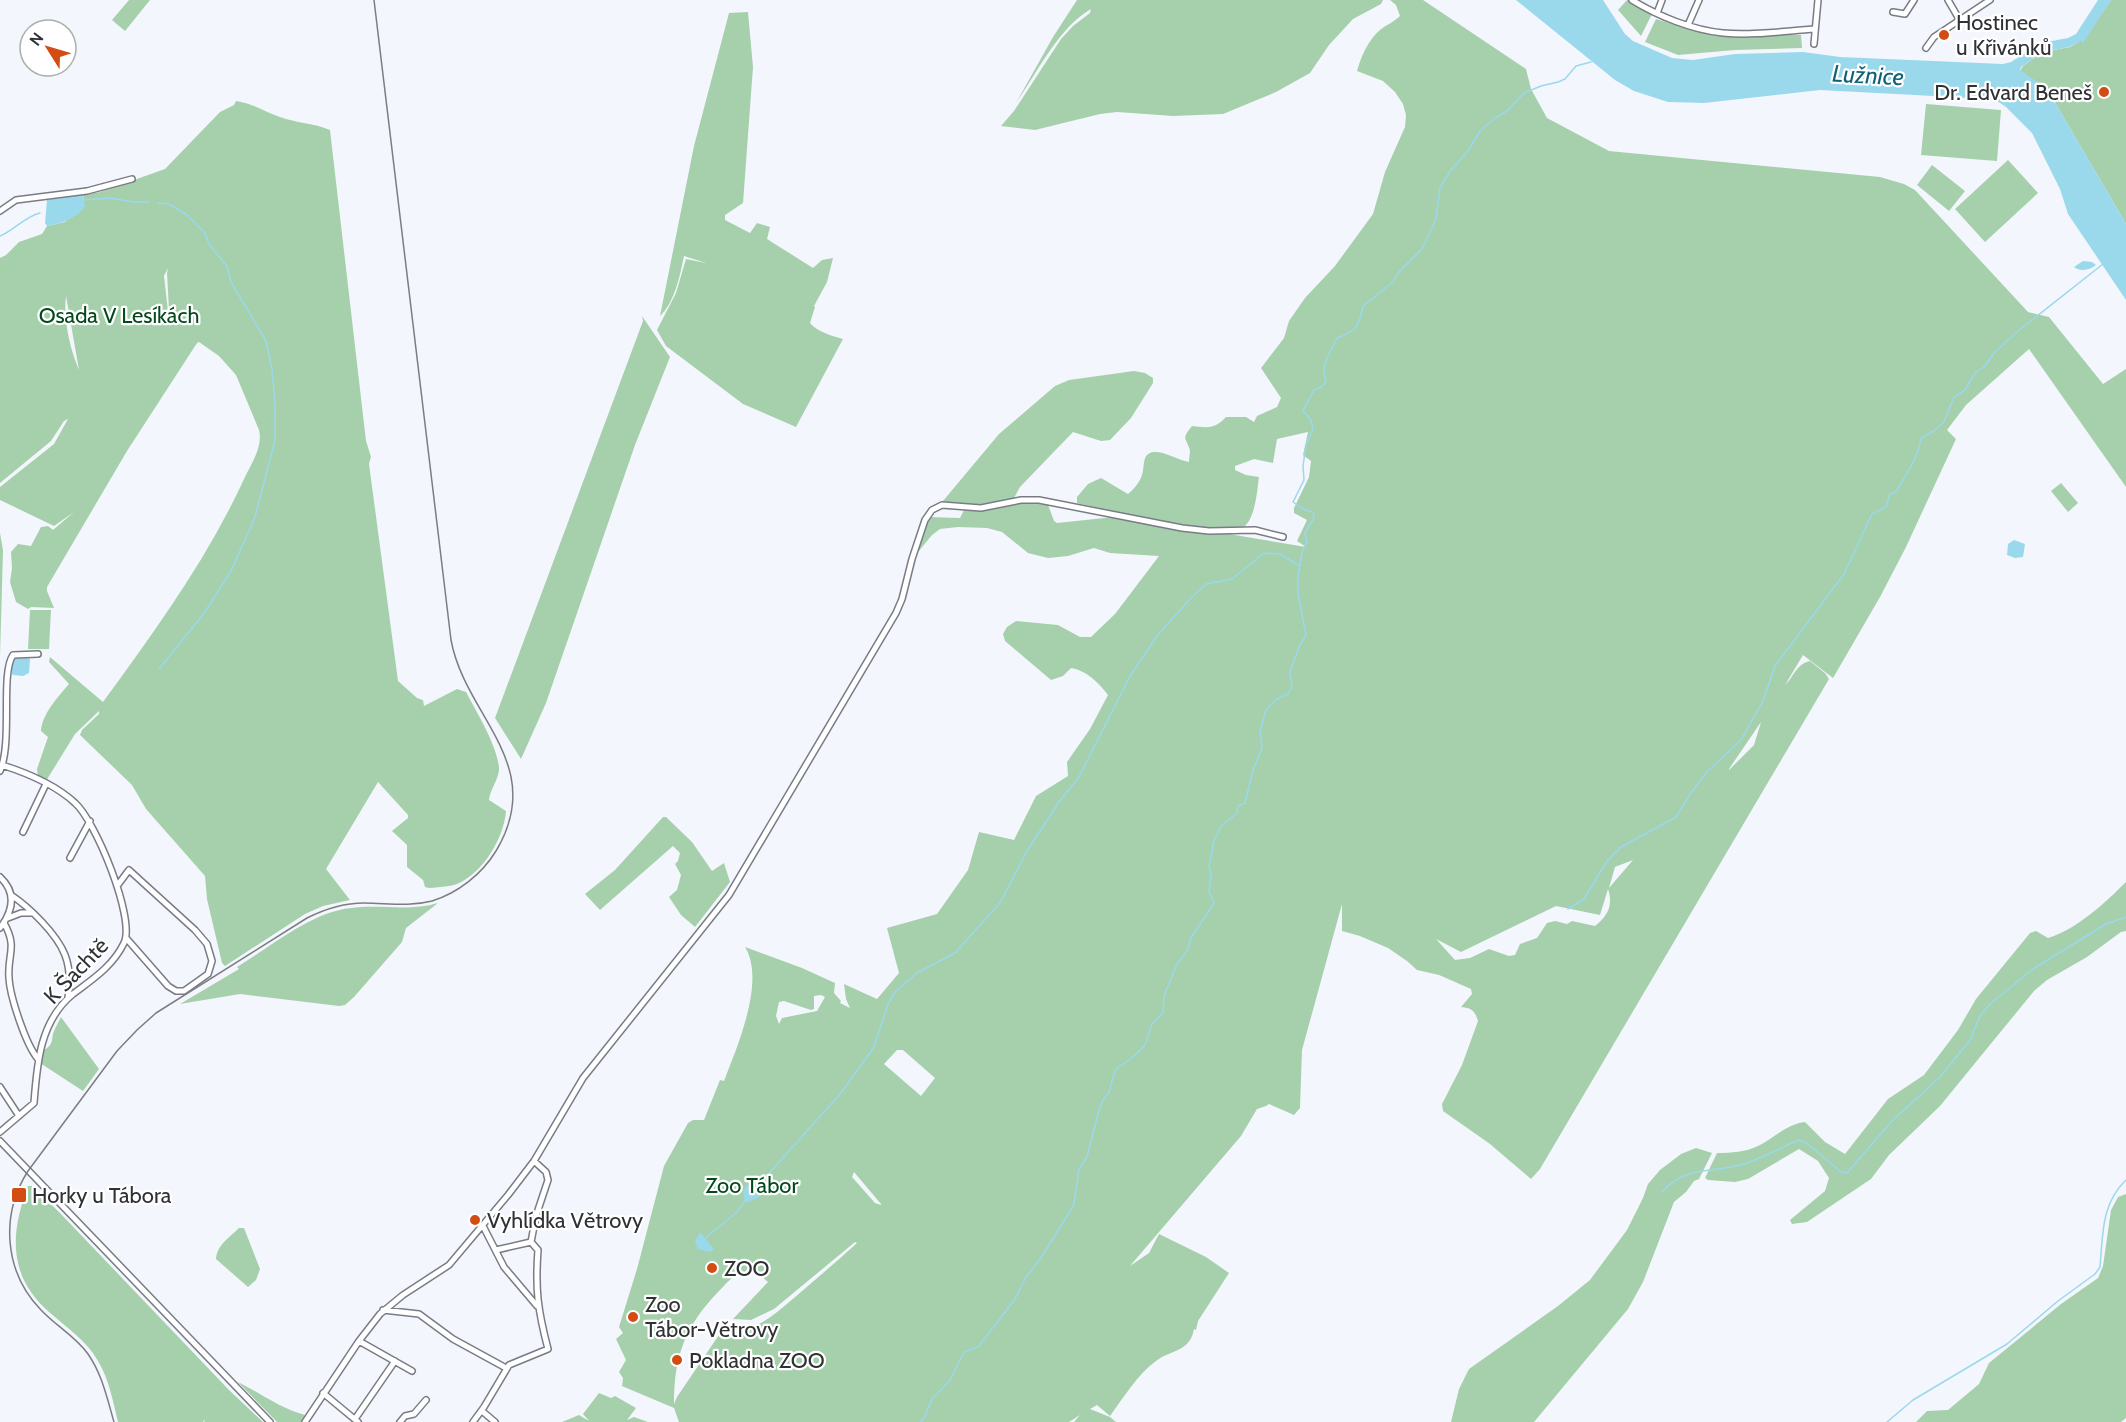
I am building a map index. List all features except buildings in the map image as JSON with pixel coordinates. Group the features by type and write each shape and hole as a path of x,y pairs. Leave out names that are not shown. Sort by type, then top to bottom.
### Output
{"street":[{"path":"1632,0 1657,13 1712,32 1738,34 1815,29"},
{"path":"1657,13 1662,0"},
{"path":"1688,25 1699,0"},
{"path":"1814,44 1818,0"},
{"path":"1893,12 1905,14 1914,0"},
{"path":"1948,0 1959,19"},
{"path":"1926,48 1931,39 1990,0"},
{"path":"0,211 16,200 87,191 132,179"},
{"path":"305,1422 359,1341 383,1311 402,1294 449,1265 483,1226 534,1161 583,1078 736,885 896,613 926,520 935,508 946,505 981,508 1021,500 1039,500 1182,528 1209,531 1255,530 1283,537"},
{"path":"1,768 4,749 1,685 4,668 11,656 38,654"},
{"name":"K Šachtě","path":"0,1132 34,1103 38,1059 49,1024 68,998 110,965 126,938 124,911 117,886 90,821 76,804 46,784 1,768"},
{"path":"23,832 46,784"},
{"path":"70,858 90,821"},
{"path":"117,886 129,870 195,930 207,944 212,961 211,969 195,985 184,991 176,992 126,938"},
{"path":"0,877 11,895 32,912 65,954 68,968 68,998"},
{"path":"11,895 12,904 4,923 12,943 8,976 12,996 28,1042 38,1059"},
{"path":"4,923 32,912"},
{"path":"0,1087 19,1116"},
{"path":"0,1142 270,1422"},
{"path":"531,1242 536,1216 548,1180 546,1172 534,1161"},
{"path":"483,1226 509,1275 538,1307"},
{"path":"496,1250 531,1242"},
{"path":"473,1422 482,1411 506,1368 514,1362 548,1349 538,1307 535,1270 538,1250 531,1242"},
{"path":"383,1311 419,1314 453,1339 506,1368"},
{"path":"359,1341 412,1371"},
{"path":"323,1393 356,1421 395,1361"},
{"path":"400,1422 405,1416 414,1414 426,1400"},
{"path":"482,1411 495,1422"}],"green space":[{"path":"129,0 150,0 125,31 112,20"},
{"path":"1077,0 1383,0 1381,4 1353,19 1329,45 1310,73 1276,92 1223,114 1173,116 1117,112 1035,130 1001,126 1014,111 1061,39 1090,13 1091,9 1079,17 1059,39 1016,103"},
{"name":"Zoo Tábor","path":"1390,0 1423,0 1526,69 1531,89 1547,118 1609,151 1880,177 1915,190 2028,312 2049,317 2103,384 2126,369 2126,487 2029,349 1966,405 1947,430 1956,439 1906,547 1833,678 1803,655 1785,685 1798,668 1810,661 1829,679 1540,1169 1531,1179 1490,1144 1443,1111 1442,1104 1462,1065 1478,1021 1472,1011 1461,1007 1472,994 1471,989 1439,975 1417,970 1388,948 1342,931 1342,904 1302,1050 1300,1108 1294,1115 1269,1104 1257,1109 1241,1136 1130,1266 1149,1253 1159,1234 1206,1257 1229,1273 1198,1321 1189,1342 1149,1367 1110,1416 1097,1405 1090,1409 1116,1422 1074,1422 1080,1415 1069,1422 679,1422 674,1408 622,1386 623,1378 619,1372 626,1360 616,1339 623,1333 619,1327 664,1166 688,1123 693,1120 704,1120 720,1080 724,1081 742,1033 751,995 752,978 751,961 745,947 835,983 834,993 841,1001 840,1003 850,1008 844,984 877,999 899,973 887,928 937,914 968,870 979,832 1014,840 1036,796 1068,776 1067,762 1090,729 1108,695 1092,678 1077,669 1071,668 1063,676 1051,680 1005,641 1003,634 1007,627 1016,621 1058,625 1080,637 1091,637 1115,614 1159,556 1110,553 1094,548 1068,556 1048,558 1028,553 1002,532 987,528 958,527 940,529 918,552 929,517 960,518 965,508 1020,502 1047,502 1054,521 1057,523 1114,517 1175,525 1077,503 1077,497 1088,484 1101,478 1128,494 1140,480 1145,458 1150,453 1162,453 1189,462 1190,451 1185,437 1192,426 1211,427 1226,417 1246,417 1254,422 1257,416 1277,407 1281,398 1261,368 1284,338 1289,321 1305,298 1335,266 1373,214 1385,172 1405,127 1406,115 1403,104 1395,92 1383,81 1357,71 1372,39 1380,30 1400,16 1396,5","holes":["1308,432 1303,455 1311,461 1309,477 1294,508 1294,513 1307,520 1297,541 1306,547 1199,529 1228,531 1243,528 1248,523 1254,508 1259,477 1235,470 1235,466 1254,459 1273,463 1277,439","1761,722 1754,745 1729,769","1633,860 1609,888 1615,867","1608,889 1609,909 1604,918 1595,926 1572,921 1567,924 1555,921 1547,923 1537,938 1520,944 1515,955 1509,956 1489,949 1470,958 1455,960 1436,939 1461,952 1556,906 1600,915","814,996 825,997 817,1011 782,1018 779,1024 776,1016 779,1002 784,1001 814,1009","897,1050 903,1050 935,1078 921,1096 884,1064","854,1172 881,1205 875,1203 852,1177","855,1242 857,1243 767,1320 753,1326 725,1326 674,1404 679,1356 690,1329 707,1304 724,1285 740,1273 744,1273 750,1266 768,1282 733,1319 751,1320 774,1309"]},
{"path":"1627,0 1652,14 1641,36 1618,10"},
{"path":"2111,0 2126,0 2126,224 2047,89 2020,71 2023,66 2043,52 2070,47 2085,38"},
{"path":"748,12 753,67 743,203 725,215 725,220 750,233 757,223 770,227 767,239 813,268 822,260 833,258 827,282 814,306 810,323 821,331 843,339 796,427 743,404 666,346 657,330 676,293 686,259 706,263 684,256 673,296 660,316 694,146 729,13"},
{"path":"1656,19 1715,35 1801,35 1802,48 1678,55 1645,42"},
{"name":"Osada V Lesíkách","path":"236,101 242,102 286,119 330,130 366,441 371,457 369,464 398,681 417,698 423,700 424,706 457,689 466,692 486,728 499,767 489,800 506,811 496,843 475,872 457,884 429,888 425,887 423,880 407,867 407,845 392,831 408,818 408,815 378,782 326,869 350,900 323,906 305,914 225,966 222,963 207,899 205,876 146,809 132,785 80,735 82,730 99,714 99,711 75,734 46,781 38,776 37,769 48,737 41,731 44,718 69,684 49,662 50,657 103,702 161,621 215,536 256,454 259,430 236,375 219,356 199,342 197,343 127,451 47,587 54,608 31,607 28,609 16,602 10,582 11,552 18,544 31,546 41,527 48,526 53,530 74,512 54,526 0,500 0,487 54,444 68,419 64,421 51,441 0,483 0,258 19,242 42,234 47,226 65,222 84,200 83,195 100,192 165,169 220,112 234,105","holes":["168,268 167,273 170,329 164,276","66,296 79,370 68,334"]},
{"path":"1926,104 2001,110 1997,161 1921,155"},
{"path":"2008,160 2038,193 1985,242 1955,209"},
{"path":"1932,165 1965,191 1949,211 1917,185"},
{"path":"642,316 670,357 635,445 546,703 521,759 495,718 643,321"},
{"path":"1134,371 1145,373 1153,378 1153,383 1131,418 1110,440 1101,441 1073,432 1020,487 1014,498 975,506 943,501 999,434 1055,386 1069,380"},
{"path":"2061,483 2078,503 2068,512 2051,491"},
{"path":"0,533 3,550 0,657"},
{"path":"30,610 51,610 49,649 28,649"},
{"path":"663,817 666,817 692,842 712,871 724,863 730,882 695,927 681,915 669,897 677,890 681,875 675,864 680,853 673,846 600,910 585,894 615,870"},
{"path":"2126,882 2126,931 2047,980 2034,991 1940,1106 1889,1155 1871,1179 1807,1222 1792,1224 1790,1220 1825,1191 1829,1178 1818,1161 1799,1149 1748,1179 1735,1182 1705,1178 1717,1153 1738,1152 1753,1148 1798,1123 1805,1122 1825,1142 1845,1154 1888,1099 1924,1075 1958,1030 1976,999 2030,933 2036,931 2048,938 2069,929 2100,906"},
{"path":"438,903 406,928 402,942 345,1005 240,994 180,1004 239,969 237,967 292,931 321,916 351,908 416,907"},
{"path":"61,1017 99,1069 83,1091 40,1063 43,1048 46,1049 50,1045"},
{"path":"1696,1148 1712,1153 1699,1179 1694,1181 1674,1202 1643,1282 1628,1309 1534,1422 1451,1422 1459,1389 1469,1369 1558,1306 1590,1280 1627,1230 1648,1184 1660,1170 1681,1154"},
{"path":"28,1186 32,1186 60,1213 229,1390 263,1422 204,1422 205,1419 203,1422 118,1422 108,1383 98,1361 82,1340 36,1298 26,1284 20,1269 16,1254 16,1237"},
{"path":"2126,1194 2126,1418 2121,1422 1916,1422 1927,1411 1948,1410 1979,1384 1989,1363 2061,1304 2098,1278 2103,1266 2111,1210 2118,1197"},
{"path":"239,1228 244,1228 260,1269 256,1280 248,1287 216,1259 221,1246"},
{"path":"238,1382 278,1404 305,1415 301,1422 277,1422"},
{"path":"599,1393 611,1398 615,1396 636,1408 627,1420 634,1417 648,1422 562,1422 579,1415 589,1421 583,1414"}],"water":[{"name":"Lužnice","path":"1516,0 1603,0 1625,34 1633,41 1672,58 1693,60 1735,54 1803,52 1840,57 2003,64 2011,62 2041,43 2068,38 2076,34 2098,0 2111,0 2083,43 2081,41 2069,47 2043,52 2020,70 2047,89 2126,224 2126,300 2068,214 2060,189 2032,133 1997,101 1820,90 1704,103 1668,102 1634,91 1615,80"},
{"path":"83,195 85,207 81,211 58,224 47,226 45,223 47,200"},
{"path":"2083,261 2096,265 2085,270 2074,267"},
{"path":"2014,540 2025,544 2023,557 2015,558 2007,555 2008,544"},
{"path":"19,655 30,659 29,673 23,676 13,675 10,670 11,659"},
{"path":"747,1185 760,1197 748,1202 744,1200 743,1191"},
{"path":"700,1232 714,1249 710,1252 698,1249 695,1242"}],"waterway":[{"path":"920,1422 932,1399 950,1380 964,1352 978,1347 1015,1299 1026,1277 1041,1258 1074,1204 1079,1169 1087,1157 1099,1110 1109,1092 1114,1074 1117,1068 1145,1045 1152,1024 1163,1013 1164,996 1177,964 1187,951 1191,938 1214,903 1209,892 1211,875 1209,866 1214,841 1221,826 1237,813 1238,806 1245,803 1253,770 1262,748 1260,731 1266,710 1277,699 1288,694 1292,686 1290,672 1306,635 1298,594 1298,577 1302,552 1307,542 1305,533 1314,518 1313,512 1293,502 1304,480 1306,445 1313,429 1311,420 1303,411 1314,390 1326,382 1324,371 1329,354 1337,338 1356,327 1363,306 1393,282 1398,273 1422,249 1436,219 1440,188 1480,131 1507,111 1524,93 1565,79 1576,66 1591,62"},
{"path":"85,200 110,198 149,202"},
{"path":"158,203 169,204 187,215 205,233 209,244 227,266 231,282 266,341 272,369 275,404 275,440 255,517 232,569 205,612 159,669"},
{"path":"0,236 29,217 40,213"},
{"path":"1568,909 1584,899 1607,861 1621,847 1676,817 1707,772 1741,740 1763,701 1775,666 1844,574 1872,514 1886,507 1890,494 1896,492 1914,460 1921,438 1944,422 1954,397 1965,390 1975,373 1984,367 1994,353 2018,331 2103,264"},
{"path":"755,1189 841,1093 874,1047 888,1004 896,991 917,973 955,953 1000,903 1027,851 1059,802 1079,777 1130,676 1157,636 1206,584 1232,579 1264,553 1280,554 1300,566"},
{"path":"1662,1192 1671,1183 1691,1173 1747,1163 1798,1140 1808,1144 1841,1172 1847,1173 1891,1122 1940,1077 1970,1040 1980,1016 1991,1003 2033,969 2104,925 2126,917"},
{"path":"1887,1422 1913,1400 2007,1344 2058,1301 2095,1274 2100,1267 2103,1231 2108,1209 2118,1189 2126,1180"},
{"path":"704,1239 737,1212 745,1201"}],"railway":[{"path":"114,1422 104,1386 88,1354 41,1310 19,1278 13,1261 10,1224 19,1188 28,1171 117,1051 156,1013 307,918 321,912 357,903 423,903 451,893 468,882 484,867 496,851 510,820 513,792 508,766 459,668 451,640 374,0"}],"place":[{"name":"Hostinec u Křivánků","path":"1944,35"},
{"name":"Dr. Edvard Beneš","path":"2104,92"},
{"name":"Horky u Tábora","path":"19,1195"},
{"name":"Vyhlídka Větrovy","path":"475,1220"},
{"name":"ZOO","path":"712,1268"},
{"name":"Zoo Tábor-Větrovy","path":"633,1317"},
{"name":"Pokladna ZOO","path":"677,1360"}]}
